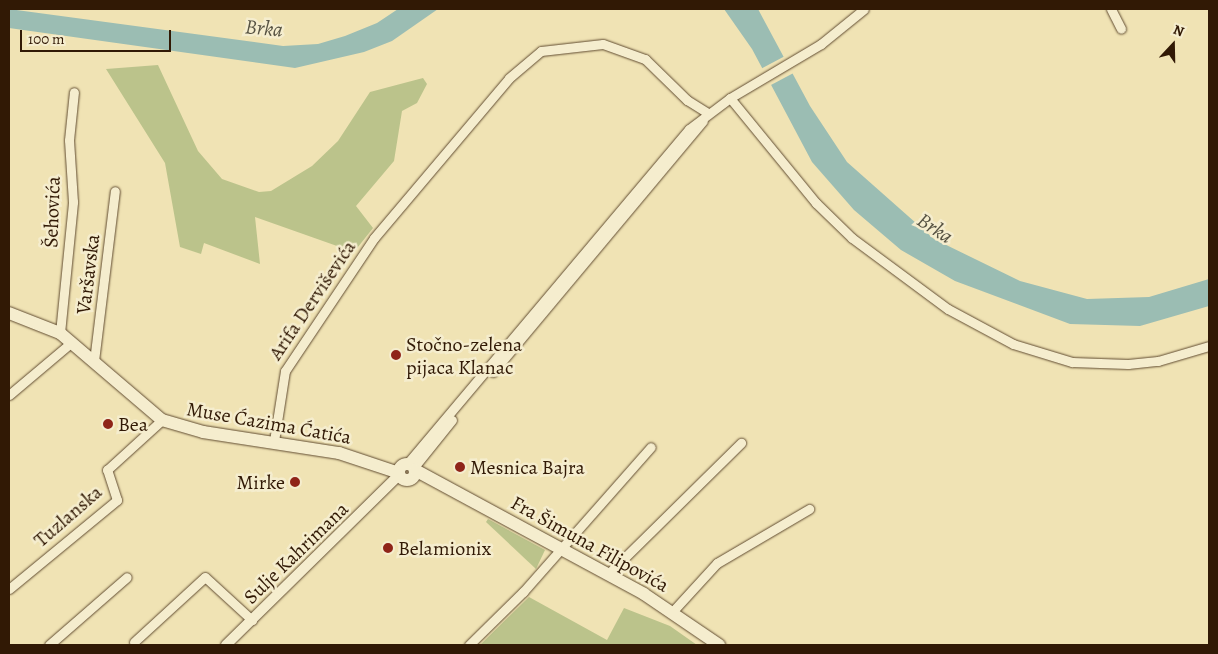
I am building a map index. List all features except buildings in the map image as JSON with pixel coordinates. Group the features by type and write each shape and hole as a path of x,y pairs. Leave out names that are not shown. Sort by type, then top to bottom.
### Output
{"main road":[{"name":"Muse Ćazima Ćatića","path":"9,313 60,333 162,420 203,432 274,441 379,464 406,472"},
{"name":"Fra Šimuna Filipovića","path":"406,472 437,485 608,574 673,611 719,645"}],"street":[{"path":"406,472 708,113 740,91 821,44 864,9"},
{"path":"1111,9 1121,29"},
{"name":"Arifa Derviševića","path":"274,441 285,370 374,238 509,78 541,51 603,44 645,59 687,100 708,113"},
{"name":"Šehovića","path":"60,333 73,202 69,140 74,92"},
{"path":"730,98 816,203 852,238 948,309 1013,344 1072,362 1128,364 1158,361 1209,346"},
{"name":"Varšavska","path":"94,361 115,192"},
{"path":"9,395 72,342"},
{"name":"Tuzlanska","path":"9,589 117,500 107,470 162,420"},
{"path":"608,574 741,443"},
{"path":"469,645 561,550 651,447"},
{"name":"Sulje Kahrimana","path":"226,645 389,486 406,472"},
{"path":"673,611 718,563 809,509"},
{"path":"49,645 127,577"},
{"path":"134,642 205,577 252,620"}],"green space":[{"path":"158,65 198,151 222,179 259,192 271,191 312,166 338,141 370,92 423,78 427,84 417,103 402,111 394,161 356,206 373,228 354,252 255,217 260,264 204,243 201,254 180,247 165,163 106,69"},
{"path":"488,519 545,550 536,569 486,522"},
{"path":"529,597 607,640 624,608 670,626 697,645 480,645"}],"water":[{"path":"9,9 283,46 318,44 345,36 377,23 398,9 438,9 392,41 364,52 295,68 9,28"},
{"path":"724,9 758,9 810,106 847,162 934,239 1020,281 1087,299 1149,297 1209,279 1209,306 1140,326 1070,324 955,281 901,250 854,210 812,162 752,49"}],"pier":[{"path":"787,55 796,72 768,87 759,70"}],"place":[{"name":"Stočno-zelena pijaca Klanac","path":"396,355"},
{"name":"Bea","path":"108,424"},
{"name":"Mesnica Bajra","path":"460,467"},
{"name":"Mirke","path":"295,482"},
{"name":"Belamionix","path":"388,548"}],"water label":[{"name":"Brka","path":"264,28"},
{"name":"Brka","path":"935,228"}]}
